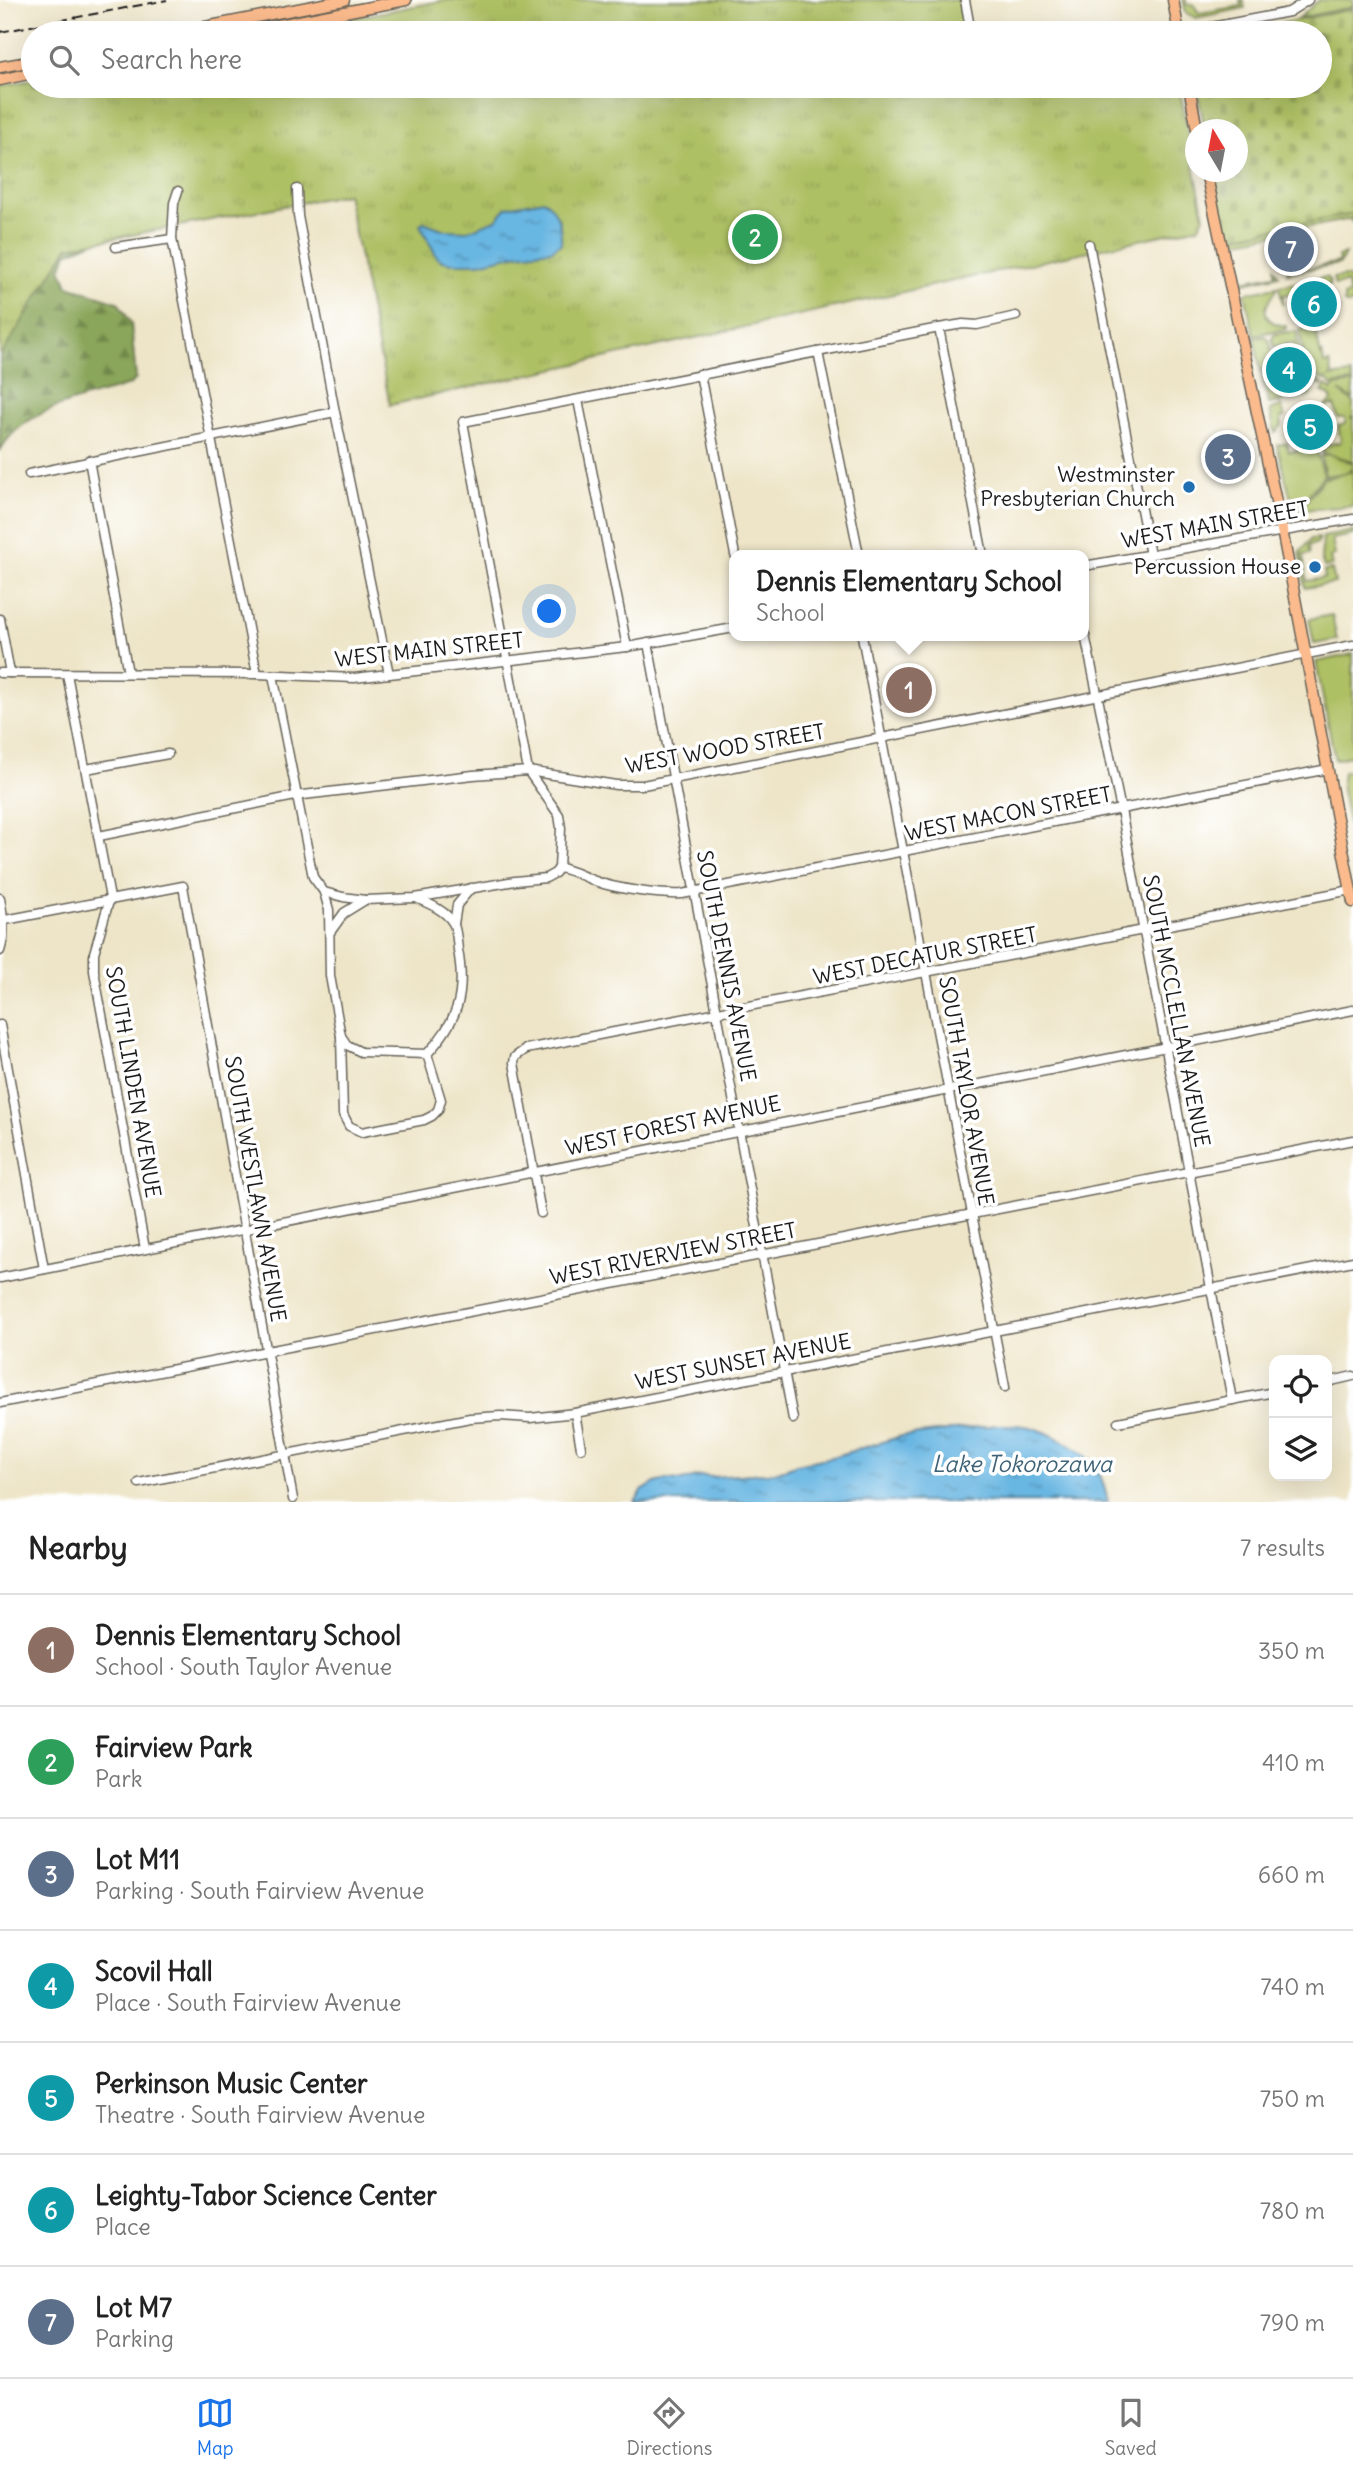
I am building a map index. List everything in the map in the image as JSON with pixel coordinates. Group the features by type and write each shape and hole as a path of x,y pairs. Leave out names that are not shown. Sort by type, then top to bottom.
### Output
{"main road":[{"path":"236,21 344,0"},
{"path":"298,21 405,0"},
{"path":"1173,0 1177,21"},
{"path":"0,67 21,63"},
{"path":"0,80 21,76"},
{"path":"1191,98 1195,119"},
{"path":"1208,182 1282,530 1353,902"}],"street":[{"path":"965,0 969,21"},
{"path":"1242,21 1289,12 1308,0"},
{"path":"297,188 298,216 335,412 389,674"},
{"path":"178,191 174,203 172,239 257,674"},
{"path":"116,247 172,239"},
{"path":"1089,244 1150,555"},
{"path":"324,892 365,900 415,898 546,878 559,868 559,815 528,771 463,422 939,328 977,325 1016,316"},
{"path":"939,328 982,550"},
{"path":"818,352 858,550"},
{"path":"700,374 734,550"},
{"path":"579,400 627,647"},
{"path":"29,474 335,412"},
{"path":"89,460 128,673"},
{"name":"WEST MAIN STREET","path":"1089,565 1353,519"},
{"path":"0,619 10,673"},
{"name":"WEST MAIN STREET","path":"0,673 257,674 344,678 627,647 729,629"},
{"name":"SOUTH TAYLOR AVENUE","path":"863,641 1005,1387"},
{"name":"SOUTH MCCLELLAN AVENUE","path":"1086,641 1121,810 1232,1400"},
{"name":"SOUTH DENNIS AVENUE","path":"648,643 793,1419"},
{"name":"WEST WOOD STREET","path":"99,836 295,796 473,775 528,771 630,786 1353,645"},
{"name":"SOUTH LINDEN AVENUE","path":"67,674 110,898 94,954 94,971 145,1249"},
{"path":"273,675 313,877 324,892 329,910 330,976 341,1036 343,1114 349,1126 362,1132 424,1120 438,1110 441,1100 439,1089 427,1054"},
{"path":"86,769 168,754"},
{"name":"WEST MACON STREET","path":"559,868 574,871 597,882 668,895 694,892 1328,769"},
{"name":"SOUTH WESTLAWN AVENUE","path":"110,898 183,886 293,1499"},
{"path":"427,1054 448,1030 457,1011 460,959 454,924 457,905 471,888"},
{"name":"WEST DECATUR STREET","path":"534,1173 513,1063 515,1057 526,1049 927,974 1351,890"},
{"path":"0,898 4,941 0,951"},
{"path":"2,920 110,898"},
{"path":"415,898 442,912 454,924"},
{"path":"331,931 344,913 365,900"},
{"name":"WEST FOREST AVENUE","path":"0,1278 1353,1010"},
{"path":"0,1025 44,1269"},
{"path":"341,1036 347,1045 361,1052 427,1054"},
{"name":"WEST RIVERVIEW STREET","path":"0,1404 1353,1140"},
{"path":"534,1173 541,1213"},
{"name":"WEST SUNSET AVENUE","path":"139,1483 470,1418 530,1418 575,1413 1353,1261"},
{"path":"1332,1381 1353,1376"},
{"path":"1118,1422 1269,1393"},
{"path":"575,1413 581,1448"}],"green space":[{"path":"446,0 959,0 963,21 337,21"},
{"path":"1183,0 1186,0 1187,5 1193,4 1199,13 1241,6 1240,0 1243,0 1245,8 1196,18 1186,13"},
{"path":"1319,0 1353,0 1353,7 1299,18"},
{"path":"1353,9 1353,214 1226,238 1215,182 1248,182 1248,119 1203,119 1199,98 1332,98 1332,21 1292,21"},
{"path":"21,82 21,98 1181,98 1185,119 1185,182 1197,182 1204,217 1198,227 390,405 347,194 68,247 0,357 0,86"},
{"path":"0,145 112,234 67,253 61,269 68,286 118,302 131,323 136,379 129,385 76,400 40,414 10,436 0,451"},
{"path":"1353,214 1353,224 1351,219 1234,242 1241,281 1275,275 1275,268 1279,275 1241,286 1237,284 1226,238"},
{"path":"1345,254 1340,264 1287,273 1287,266 1291,272 1339,262 1338,256"},
{"path":"1346,276 1353,281 1353,303 1348,305 1344,303 1344,296 1350,294 1347,283 1335,285 1333,278"},
{"path":"1326,277 1330,286 1283,295 1283,305 1279,286"},
{"path":"1277,287 1266,307 1266,315 1273,322 1286,326 1286,329 1254,335 1245,293"},
{"path":"1337,305 1339,310 1322,318 1306,321 1296,314"},
{"path":"1315,326 1321,357 1322,352 1324,364 1330,363 1330,377 1351,374 1353,382 1331,385 1326,379 1307,369 1299,330"},
{"path":"1296,331 1302,363 1296,365 1294,343 1274,347 1272,339 1275,334"},
{"path":"1265,336 1269,340 1273,357 1278,357 1280,369 1261,373 1254,338"},
{"path":"1271,374 1283,386 1284,396 1304,392 1302,384 1308,383 1312,376 1323,384 1322,386 1317,383 1309,396 1269,404 1262,376"},
{"path":"1353,383 1353,399 1339,391 1353,402 1353,417 1350,418 1353,418 1353,461 1323,453 1321,446 1341,442 1338,426 1345,424 1345,418 1338,418 1334,405 1324,407 1332,401 1330,396 1322,392 1326,385 1331,390 1335,386"},
{"path":"1281,406 1285,417 1281,418 1282,425 1275,433 1270,410"},
{"path":"1287,443 1289,452 1315,447 1324,475 1298,508 1291,499 1277,445"},
{"path":"1329,454 1353,463 1353,469 1325,476 1321,456"},
{"path":"1353,471 1353,506 1300,510 1323,479"},
{"path":"1353,531 1353,535 1332,539 1335,555 1330,557 1332,566 1324,567 1321,559 1323,537"},
{"path":"1319,538 1317,543 1309,546 1310,554 1303,555 1307,581 1325,578 1324,571 1332,570 1335,583 1305,588 1300,552 1311,539"},
{"path":"1332,615 1337,640 1314,644 1309,619"},
{"path":"1353,654 1353,755 1335,760 1316,662"},
{"path":"1353,770 1353,849 1341,785 1343,772"}],"water":[{"path":"544,200 556,214 561,232 561,244 551,250 479,263 452,263 437,257 420,225 423,222 445,230 467,231 496,220 507,207"},
{"name":"Lake Tokorozawa","path":"997,1425 1022,1425 1037,1429 1079,1451 1098,1471 1108,1502 635,1502 642,1491 667,1480 778,1472 797,1464 832,1457 902,1436"}],"railway":[{"path":"57,21 167,0"},
{"path":"0,32 21,28"}],"place":[{"name":"Fairview Park","path":"755,237"},
{"name":"Lot M7","path":"1291,249"},
{"name":"Leighty-Tabor Science Center","path":"1314,304"},
{"name":"Scovil Hall","path":"1289,370"},
{"name":"Perkinson Music Center","path":"1310,427"},
{"name":"Lot M11","path":"1228,457"},
{"name":"Westminster Presbyterian Church","path":"1189,487"},
{"name":"Percussion House","path":"1315,567"},
{"name":"Dennis Elementary School","path":"909,690"}]}
